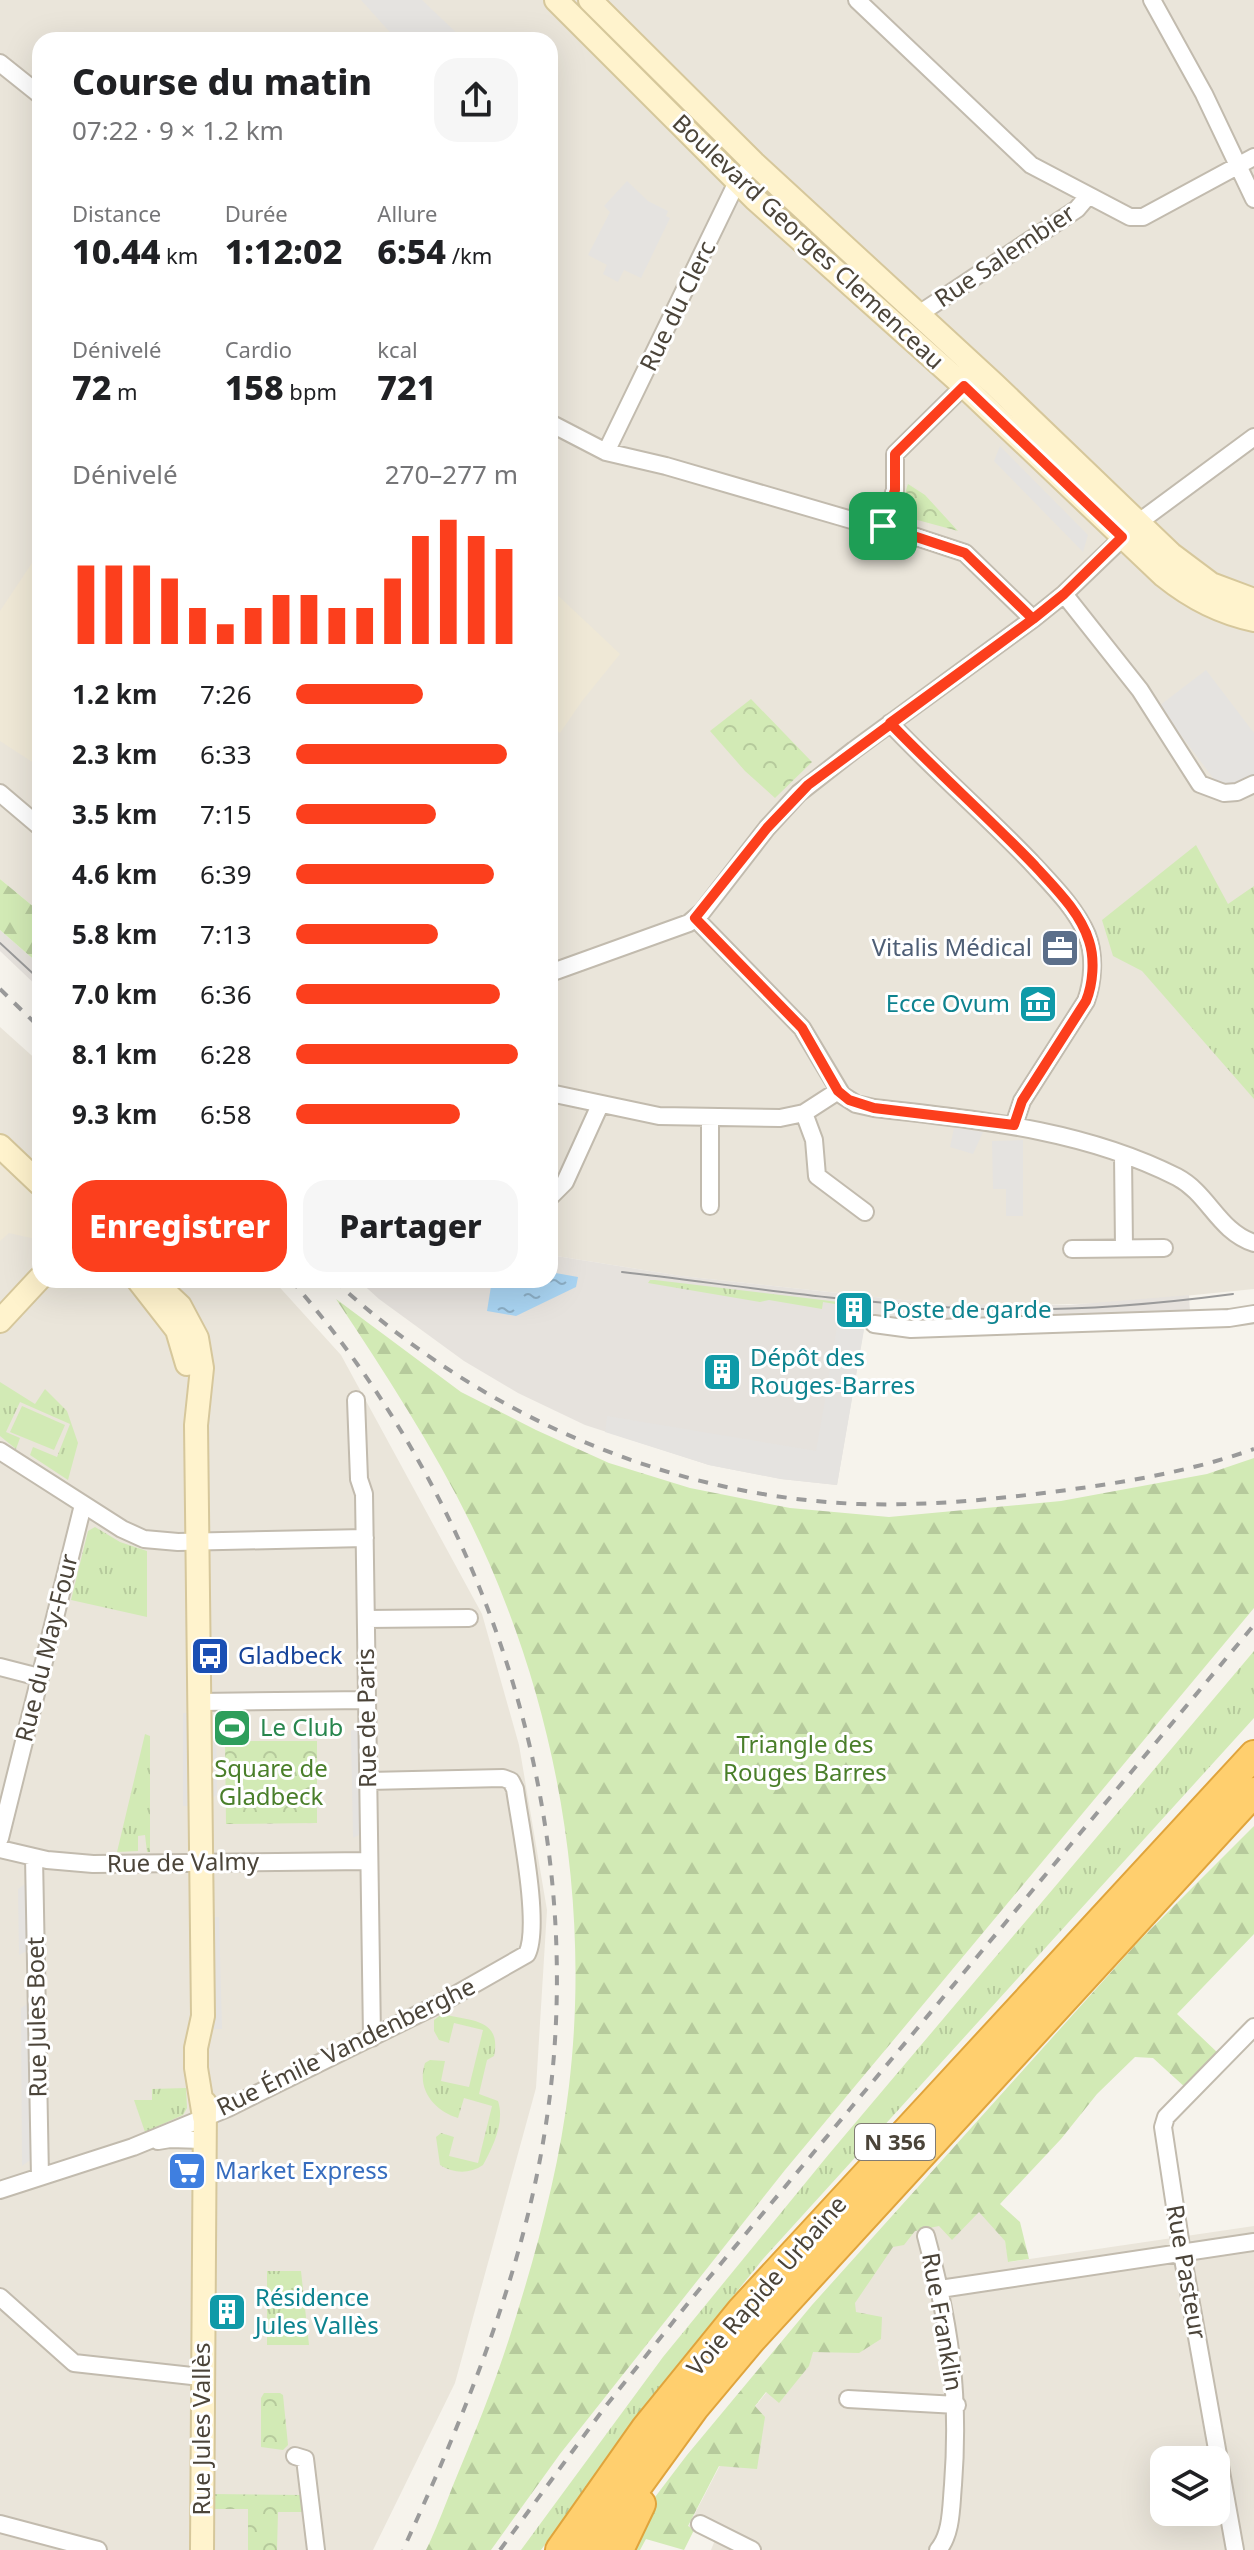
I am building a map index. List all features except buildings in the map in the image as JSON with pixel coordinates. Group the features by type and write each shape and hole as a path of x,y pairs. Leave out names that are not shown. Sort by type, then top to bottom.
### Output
{"highway":[{"path":"1201,1812 1254,1738"},
{"name":"Voie Rapide Urbaine","path":"560,2550 646,2428 741,2311 1254,1755"},
{"name":"Voie Rapide Urbaine","path":"591,2550 694,2408 804,2279 1254,1792"},
{"path":"1191,1860 1254,1799"},
{"path":"619,2550 632,2519 694,2408"}],"main road":[{"name":"Boulevard Georges Clemenceau","path":"556,0 737,182 972,378 1130,530 1183,592 1225,612 1254,620"},
{"name":"Boulevard Georges Clemenceau","path":"590,0 754,163 919,314 972,378"},
{"name":"Boulevard Georges Clemenceau","path":"1130,530 1171,554 1199,576 1254,600"},
{"path":"0,1146 32,1176"},
{"path":"2,1314 32,1286"},
{"path":"145,1288 172,1321 181,1338 196,1425"},
{"path":"160,1288 180,1306 197,1338 202,1368 197,1392 196,1425"},
{"name":"Rue Jules Vallès","path":"196,1425 203,2016 211,2062 203,2140 202,2550"}],"street":[{"path":"857,0 1031,165 1130,217 1143,217 1254,157"},
{"path":"1152,0 1204,94 1254,199"},
{"path":"0,63 32,89"},
{"name":"Rue du Clerc","path":"606,452 737,182 754,163"},
{"name":"Rue Salembier","path":"919,314 1077,209 1088,196"},
{"path":"883,526 895,490 895,454 972,378"},
{"path":"558,427 606,452 883,526 965,553 1033,619"},
{"path":"558,970 664,934 695,918 789,803 823,773 1033,619 1064,594 1130,530 1254,437"},
{"path":"1064,594 1140,690 1200,784 1224,793 1237,792 1254,784"},
{"path":"890,723 1057,890 1084,929 1090,944 1091,983 1086,1001 1022,1101 1014,1125"},
{"path":"0,793 32,820"},
{"path":"695,918 802,1028 838,1091 849,1100 865,1106 1014,1125 1075,1138 1188,1184 1201,1195 1225,1227 1254,1243"},
{"path":"558,1095 659,1116 780,1118 804,1113 838,1091"},
{"path":"558,1189 565,1182 600,1105"},
{"path":"804,1113 814,1140 817,1176 865,1212"},
{"path":"710,1117 710,1206"},
{"path":"1123,1155 1124,1248"},
{"path":"1072,1249 1164,1248"},
{"path":"874,1324 911,1329 1229,1318 1254,1314"},
{"name":"Rue de Paris","path":"356,1400 359,1479 364,1494 372,2038"},
{"path":"0,1451 122,1529 144,1539 365,1538"},
{"name":"Rue du May-Four","path":"0,1838 83,1505"},
{"path":"366,1619 469,1618"},
{"path":"0,1667 39,1677"},
{"path":"199,1702 367,1700"},
{"name":"Rue Émile Vandenberghe","path":"0,2190 133,2147 240,2102 372,2038 523,1958 529,1949 531,1924 515,1789 511,1781 503,1778 368,1781"},
{"name":"Rue de Valmy","path":"0,1849 84,1864 368,1861"},
{"name":"Rue Jules Boet","path":"34,1857 40,2177"},
{"name":"Rue Pasteur","path":"1235,2550 1182,2253 1164,2122 1254,2027"},
{"name":"Rue Émile Vandenberghe","path":"133,2147 170,2139 203,2140"},
{"name":"Rue Franklin","path":"926,2236 940,2289 957,2405 947,2547"},
{"path":"940,2289 1254,2242"},
{"path":"0,2297 66,2358 82,2365 201,2377"},
{"path":"848,2399 957,2405"},
{"path":"295,2456 305,2459 316,2550"},
{"path":"0,2524 98,2550"},
{"path":"700,2524 723,2544 752,2550"}],"shaded area":[{"path":"0,0 1254,0 1254,1289 1114,1303 939,1304 681,1276 558,1256 558,32 32,32 32,905 0,879"},
{"path":"361,0 422,0 456,32 390,32"},
{"path":"627,181 648,201 668,211 666,216 670,218 641,278 624,270 618,282 603,274 607,265 588,255 610,212 604,206"},
{"path":"1000,446 1088,535 1083,552 994,461"},
{"path":"32,563 32,762 0,741 0,611"},
{"path":"558,596 620,654 560,733 558,732"},
{"path":"1206,670 1254,733 1254,776 1232,787 1216,782 1159,706"},
{"path":"0,930 32,958 32,981 0,951"},
{"path":"0,1027 32,1056 32,1288 280,1288 341,1355 482,1614 519,1745 547,1910 536,2088 455,2383 373,2550 0,2550"},
{"path":"954,1128 983,1132 973,1154 950,1147"},
{"path":"1023,1140 1023,1216 1006,1216 1006,1189 993,1189 992,1141"},
{"path":"0,1163 32,1193 32,1238 9,1233 0,1241"},
{"name":"Dépôt des Rouges-Barres","path":"558,1256 681,1276 939,1304 1069,1305 1189,1295 1190,1312 908,1322 866,1316 837,1485 781,1479 709,1465 585,1425 518,1393 464,1361 367,1288 558,1288"},
{"path":"837,1327 864,1330 837,1485 781,1479 709,1465 605,1432 607,1416 816,1451 830,1386 828,1381"},
{"path":"183,1713 194,1713 194,1806 183,1806"},
{"path":"216,1722 217,1795 207,1801 206,1727"},
{"path":"361,1725 363,1833 353,1838 351,1731"},
{"path":"28,1882 29,1950 19,1955 18,1889"},
{"path":"208,1917 219,1917 222,2029 210,2029"},
{"path":"31,2002 33,2158 22,2166 21,2008"},
{"path":"988,2205 1001,2220 1009,2262 1254,2226 1254,2550 711,2550 715,2540 688,2527 742,2423 893,2234"}],"green space":[{"path":"908,484 925,495 958,531 910,518 905,501"},
{"path":"751,699 812,762 775,798 745,771 710,731"},
{"path":"1196,845 1228,904 1254,886 1254,1099 1142,971 1113,956 1102,920"},
{"path":"0,879 32,905 32,958 0,930"},
{"path":"650,1280 847,1303 847,1306 823,1302 822,1309 769,1300 760,1302 648,1283"},
{"name":"Triangle des Rouges Barres","path":"336,1299 461,1392 536,1430 609,1463 690,1488 790,1508 889,1517 1061,1501 1207,1474 1254,1458 1254,1608 785,2170 560,2454 491,2550 426,2550 509,2339 537,2246 559,2150 574,2026 573,1904 567,1843 544,1723 527,1664 491,1566 430,1448"},
{"path":"0,1382 35,1404 45,1389 67,1411 78,1443 68,1480 30,1455 33,1447 57,1457 70,1424 20,1402 6,1432 20,1438 16,1449 0,1436"},
{"path":"22,1406 65,1425 54,1450 10,1432"},
{"path":"95,1527 120,1542 147,1551 147,1617 71,1600 88,1531"},
{"path":"1254,1651 1254,1718 763,2259 651,2399 541,2550 521,2550 663,2357 829,2154"},
{"path":"145,1734 150,1736 150,1852 147,1852 145,1835 138,1836 138,1851 117,1852"},
{"name":"Square de Gladbeck","path":"225,1741 317,1741 317,1823 226,1824"},
{"path":"1254,1826 1254,1934 1177,2014 1219,2054 1187,2089 1153,2058 1135,2057 1097,2094 1061,2139 1000,2204 1020,2222 1029,2259 1008,2262 1005,2241 979,2212 952,2240 939,2226 915,2231 904,2245 893,2247 855,2303 856,2312 882,2317 881,2339 859,2353 813,2352 809,2366 779,2403 766,2392 755,2406 765,2417 757,2469 719,2466 688,2526 694,2530 684,2550 646,2539 640,2550 625,2550 652,2501 687,2455 812,2305 1140,1940"},
{"path":"442,2014 482,2023 493,2034 495,2044 494,2056 487,2060 479,2094 498,2101 499,2126 483,2165 467,2171 451,2170 440,2165 436,2137 441,2133 454,2137 449,2156 478,2163 492,2106 464,2098 458,2118 450,2115 430,2098 425,2090 423,2073 425,2063 430,2060 445,2061 441,2081 469,2087 483,2030 454,2023 449,2043 439,2040 434,2031 434,2020"},
{"path":"186,2088 187,2108 183,2115 145,2132 134,2100 152,2100 152,2089"},
{"path":"267,2271 301,2271 309,2345 267,2345"},
{"path":"264,2393 283,2395 288,2445 283,2450 261,2447 261,2398"},
{"path":"211,2494 302,2495 305,2512 278,2512 277,2550 248,2550 248,2509 212,2509"}],"water":[{"path":"558,1273 578,1277 576,1287 516,1316 487,1311 491,1288 558,1288"}],"tram line":[{"path":"0,943 32,973"},
{"path":"622,1272 875,1302 994,1309 1097,1307 1233,1294"}],"railway":[{"path":"0,989 32,1020"},
{"path":"297,1288 361,1369 421,1466 471,1568 510,1675 538,1785 554,1897 556,2011 546,2124 536,2179 523,2234 490,2342 403,2550"},
{"path":"344,1288 449,1370 511,1407 576,1438 644,1464 714,1484 786,1497 859,1504 1004,1498 1154,1476 1254,1449"},
{"path":"500,2550 605,2407 693,2297 1254,1625"}],"place":[{"name":"Vitalis Médical","path":"1060,948"},
{"name":"Ecce Ovum","path":"1038,1004"},
{"name":"Poste de garde","path":"854,1310"},
{"name":"Dépôt des Rouges-Barres","path":"722,1372"},
{"name":"Gladbeck","path":"210,1656"},
{"name":"Le Club","path":"232,1728"},
{"name":"Market Express","path":"187,2171"},
{"name":"Résidence Jules Vallès","path":"227,2312"}],"route":[{"path":"883,526 895,490 895,454 964,386 1122,537 1064,594 1033,619 890,723 1057,890 1084,929 1090,944 1091,983 1086,1001 1022,1101 1014,1125 874,1108 849,1100 838,1091 802,1028 695,918 767,828 808,785 823,773 914,705 1033,619 965,553 883,526"}]}
